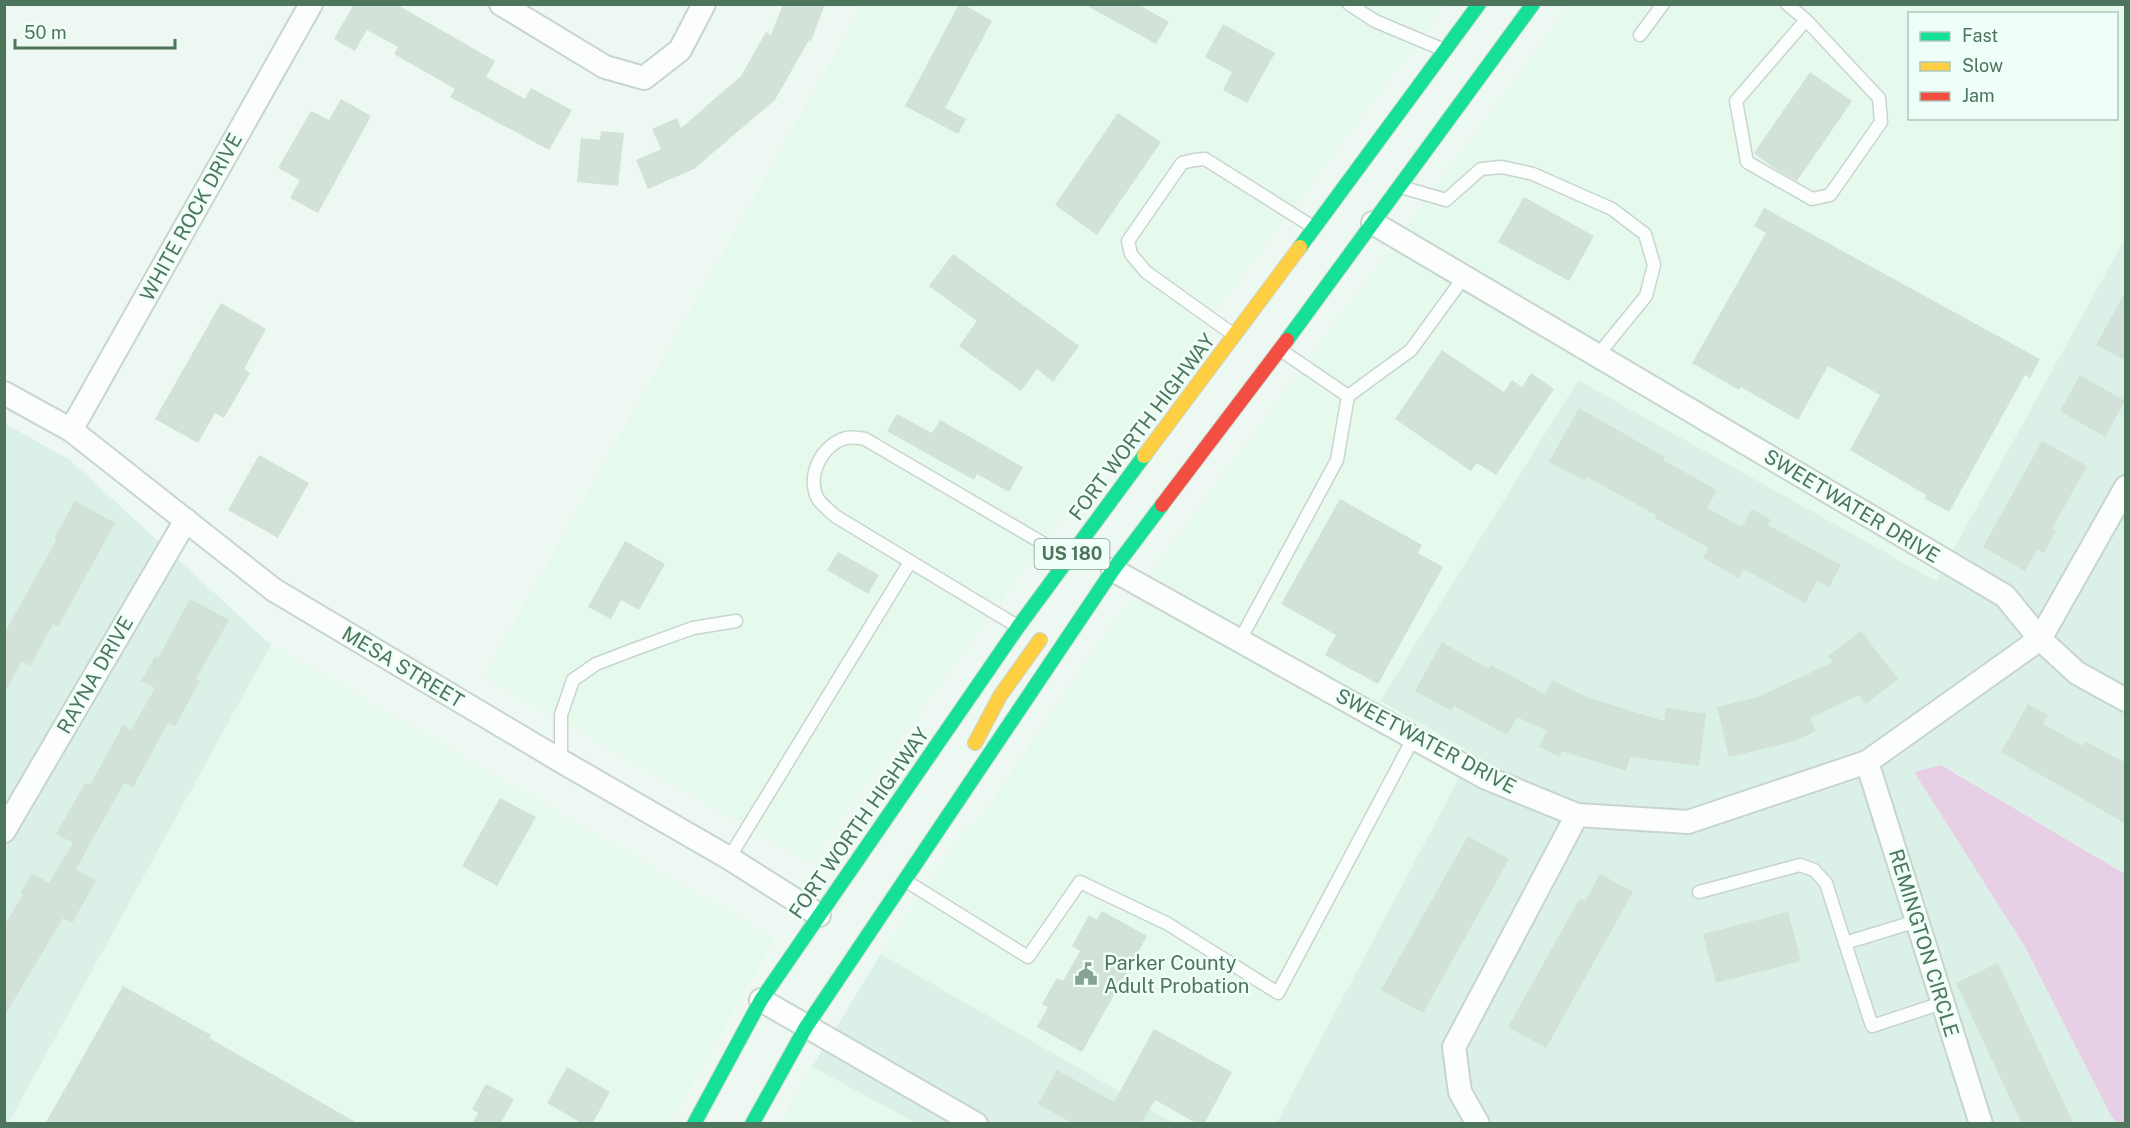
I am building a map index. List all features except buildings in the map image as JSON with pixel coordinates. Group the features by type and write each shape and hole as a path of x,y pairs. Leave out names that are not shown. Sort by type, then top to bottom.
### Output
{"main road":[{"name":"FORT WORTH HIGHWAY","path":"694,1124 761,1000 1018,627 1314,228 1449,54 1479,4"},
{"name":"US 180","path":"752,1124 806,1027 962,795 1110,565 1280,349 1400,187 1475,71 1533,4"},
{"path":"1206,374 1207,393"},
{"path":"1056,576 1061,599"},
{"path":"962,795 964,764 1000,696 1050,627"}],"street":[{"name":"WHITE ROCK DRIVE","path":"71,430 311,4"},
{"path":"501,4 605,67 644,78 680,50 704,4"},
{"name":"SWEETWATER DRIVE","path":"1373,223 2005,596 2040,639"},
{"name":"MESA STREET","path":"4,393 71,430 274,590 729,858 819,915"},
{"name":"SWEETWATER DRIVE","path":"1110,565 1484,777 1577,815 1688,822 1867,762 2040,639 2126,487"},
{"name":"RAYNA DRIVE","path":"4,831 186,520"},
{"path":"2040,639 2077,673 2126,700"},
{"name":"REMINGTON CIRCLE","path":"1867,762 1981,1124"},
{"path":"1478,1124 1460,1092 1454,1047 1577,815"},
{"path":"761,1000 976,1124"}],"lane":[{"path":"1349,4 1375,21 1449,54"},
{"path":"1640,35 1663,4"},
{"path":"1786,4 1806,20 1880,98 1881,122 1830,195 1812,199 1747,162 1736,101 1806,20"},
{"path":"1234,335 1146,272 1131,254 1128,241 1182,163 1206,159 1314,228"},
{"path":"1400,187 1446,200 1481,169 1502,167 1533,174 1612,209 1645,234 1654,266 1646,296 1597,356"},
{"path":"1240,640 1336,460 1348,396 1411,350 1464,277"},
{"path":"1280,349 1348,396"},
{"path":"1018,627 835,516 818,500 812,481 817,463 830,447 846,438 865,439 1069,559"},
{"path":"729,858 910,562"},
{"path":"561,761 561,715 573,680 596,664 693,628 736,621"},
{"path":"905,880 1028,957 1080,882 1168,924 1278,993 1414,737"},
{"path":"1700,892 1800,865 1814,870 1826,883 1872,1026 1942,1003"},
{"path":"1845,942 1917,921"}],"shaded area":[{"path":"863,5 1445,5 1101,464 809,862 484,676"},
{"path":"1570,5 2125,5 2125,238 1936,581 1578,380 1380,701 1472,753 1276,1123 1174,1123 881,954 967,829 981,818 1088,659"},
{"path":"2125,238 2125,874 1942,765 1914,772 2025,947 2110,1114 2117,1123 1276,1124 1472,753 1380,701 1578,380 1936,580"},
{"path":"4,423 70,460 271,645 8,1124 4,1123"},
{"path":"271,645 774,939 670,1123 8,1124"},
{"path":"1941,765 2125,874 2125,1123 2117,1123 2110,1114 2025,947 1914,772"},
{"path":"881,954 1174,1123 916,1123 812,1067"},
{"path":"812,1067 916,1123 780,1123"}],"traffic: fast":[{"path":"1300,247 1479,4"},
{"path":"1287,340 1533,4"},
{"path":"694,1124 761,1000 1018,627 1144,456"},
{"path":"752,1124 806,1027 1113,570 1162,505"}],"traffic: slow":[{"path":"1144,456 1300,247"},
{"path":"975,743 1000,696 1040,640"}],"traffic: jam":[{"path":"1162,505 1287,340"}],"place":[{"name":"Parker County Adult Probation","path":"1086,974"}]}
